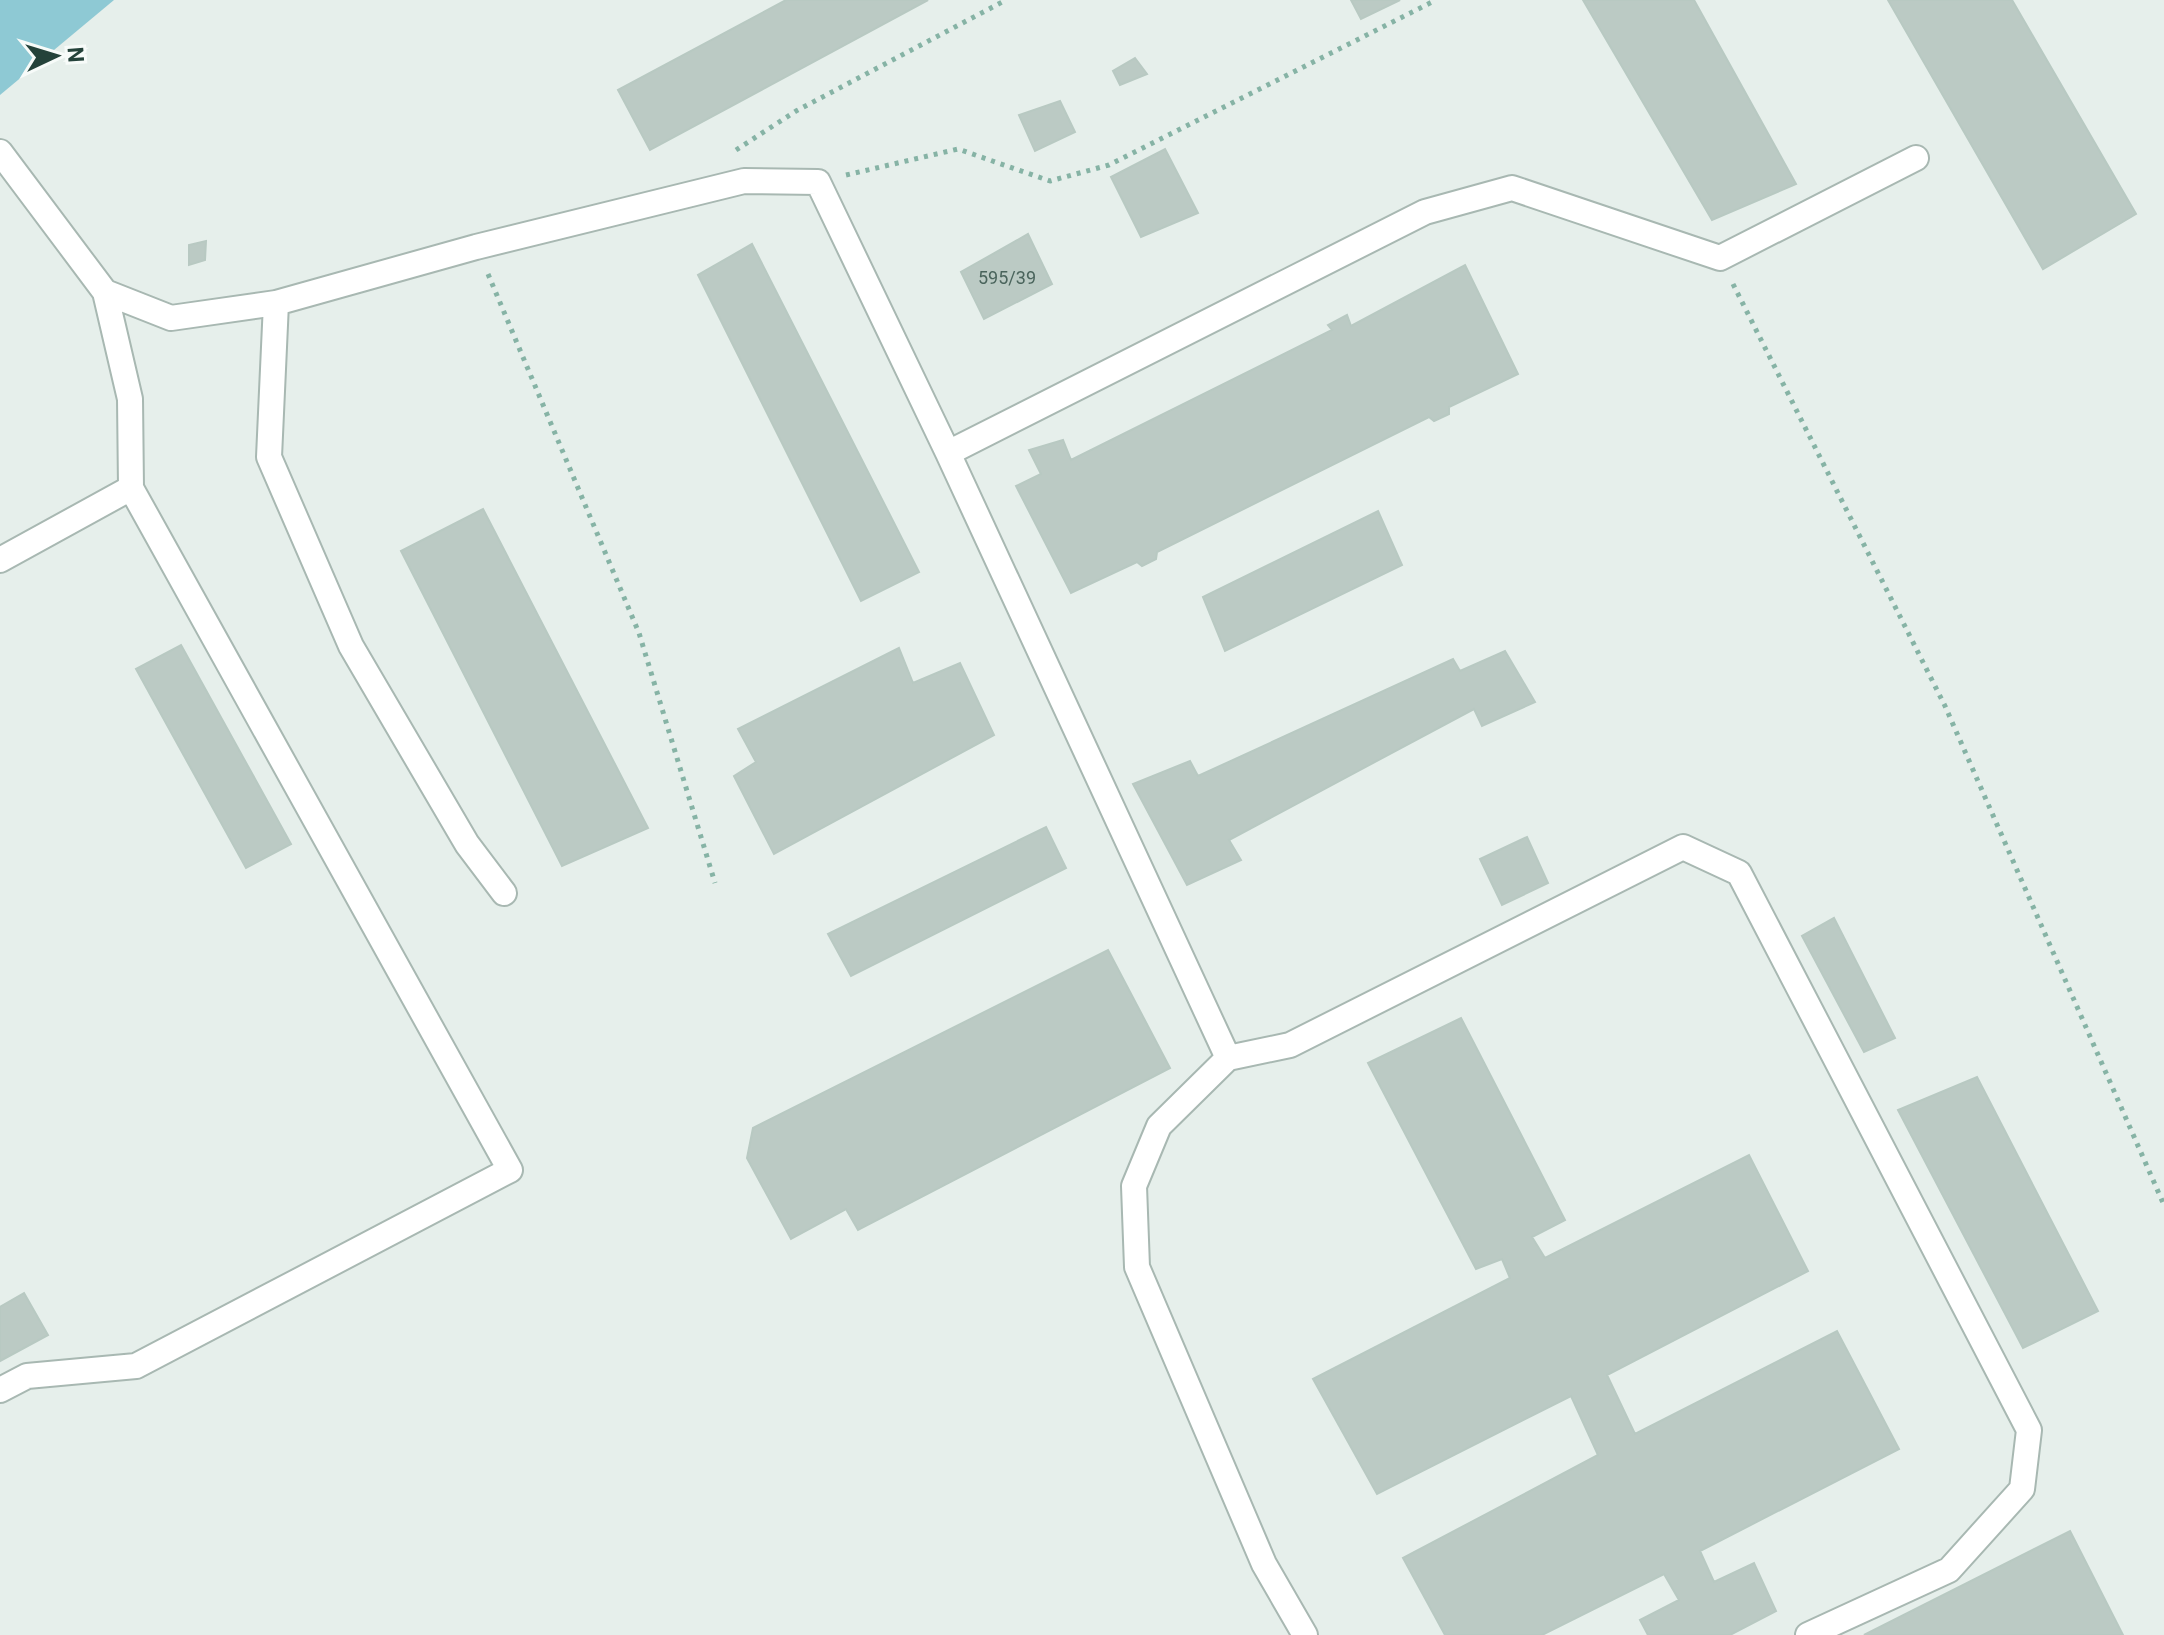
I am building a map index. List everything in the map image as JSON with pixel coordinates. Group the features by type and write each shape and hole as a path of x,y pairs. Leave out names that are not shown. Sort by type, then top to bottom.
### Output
{"lane":[{"path":"0,152 105,292 130,399 131,488 510,1170 136,1366 27,1376 0,1390"},
{"path":"948,453 1425,212 1512,188 1720,258 1916,158"},
{"path":"105,292 171,318 276,303 476,247 744,181 818,182 948,453 1228,1058"},
{"path":"276,303 269,457 351,646 467,844 504,893"},
{"path":"0,560 131,488"},
{"path":"1305,1635 1264,1564 1137,1267 1134,1186 1159,1126 1228,1058 1290,1045 1683,847 1739,873 2029,1430 2022,1489 1949,1570 1808,1635"}],"path":[{"path":"730,154 796,111 1006,0"},
{"path":"818,182 958,149 1050,181 1109,165 1436,0"},
{"path":"476,247 639,633 715,883"},
{"path":"1720,258 1945,706 2164,1205"}],"water":[{"path":"0,0 114,0 0,95"}],"building":[{"path":"786,0 928,0 650,150 618,90"},
{"path":"1351,0 1400,0 1361,19"},
{"path":"1583,0 1694,0 1796,184 1712,220"},
{"path":"1888,0 2012,0 2136,214 2043,269"},
{"path":"1135,58 1147,74 1120,85 1113,71"},
{"path":"1060,101 1075,132 1035,151 1019,115"},
{"path":"1165,149 1198,213 1141,237 1111,177"},
{"path":"1028,234 1052,284 984,319 961,272"},
{"path":"206,241 205,260 189,265 189,245"},
{"path":"752,244 919,572 861,601 698,275"},
{"path":"1465,265 1518,374 1449,407 1449,414 1434,421 1429,417 1157,552 1156,559 1142,566 1137,562 1071,593 1016,486 1041,474 1029,450 1063,440 1071,460 1332,330 1328,325 1347,315 1351,326"},
{"path":"483,509 648,828 562,866 401,551"},
{"path":"1378,511 1402,565 1225,651 1203,597"},
{"path":"181,645 291,844 246,868 136,669"},
{"path":"899,648 913,683 960,663 994,735 774,854 734,776 756,762 738,729"},
{"path":"1505,651 1535,702 1482,726 1474,709 1229,840 1241,860 1187,885 1133,784 1190,761 1198,776 1453,659 1460,671"},
{"path":"1046,827 1066,868 851,976 828,934"},
{"path":"1527,837 1548,883 1502,905 1480,859"},
{"path":"1834,918 1895,1038 1864,1052 1802,936"},
{"path":"1108,950 1170,1068 858,1230 846,1209 791,1239 747,1158 753,1128"},
{"path":"1461,1018 1565,1220 1532,1237 1545,1258 1749,1155 1808,1271 1607,1375 1635,1434 1837,1331 1899,1449 1700,1551 1714,1582 1754,1563 1776,1611 1730,1635 1648,1635 1640,1620 1679,1600 1664,1574 1542,1635 1445,1635 1403,1558 1598,1455 1571,1396 1377,1494 1313,1379 1510,1278 1502,1259 1476,1269 1368,1063"},
{"path":"1977,1077 2098,1311 2023,1348 1898,1110"},
{"path":"24,1293 48,1335 0,1361 0,1307"},
{"path":"2070,1531 2123,1635 1864,1635"}]}
